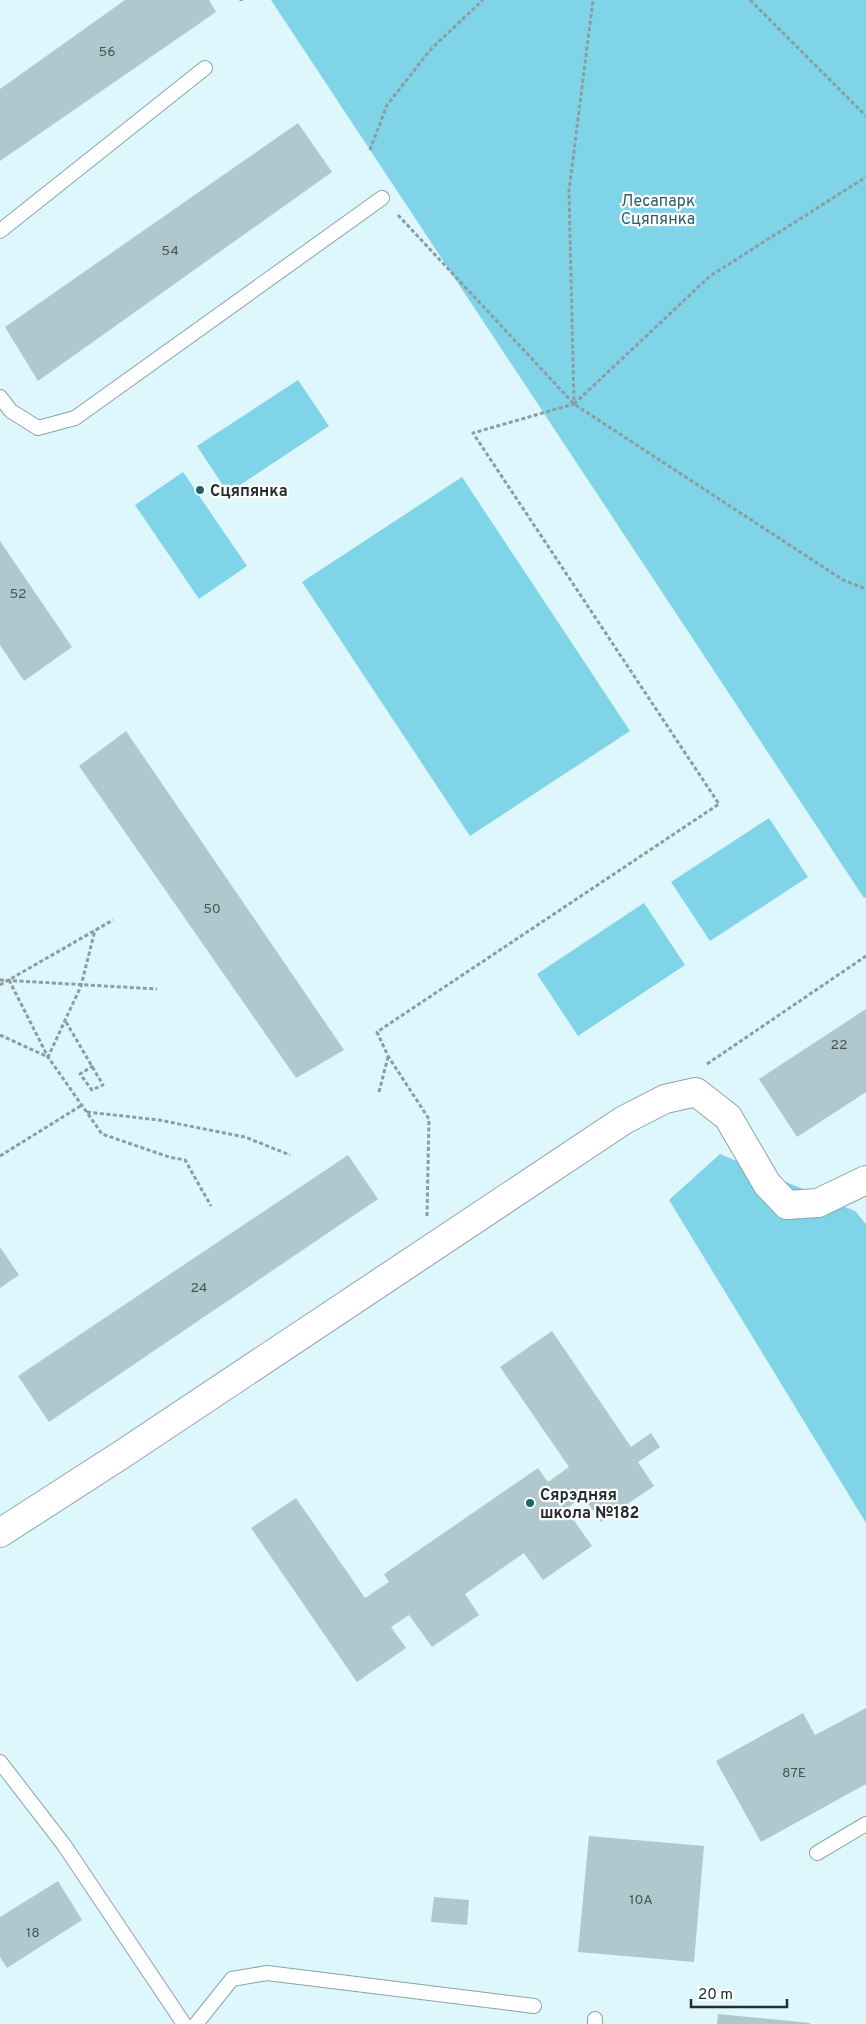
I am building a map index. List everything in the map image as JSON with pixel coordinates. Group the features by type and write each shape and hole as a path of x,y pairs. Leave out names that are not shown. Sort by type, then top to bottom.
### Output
{"street":[{"path":"0,1533 105,1466 624,1120 664,1099 696,1092 728,1117 767,1184 786,1205 818,1203 866,1180"}],"lane":[{"path":"0,231 205,68"},
{"path":"0,397 11,411 38,428 74,418 382,198"},
{"path":"0,1762 64,1845 184,2024"},
{"path":"817,1853 866,1824"},
{"path":"196,2024 232,1979 266,1972 534,2006"}],"path":[{"path":"370,150 387,105 431,49 483,0"},
{"path":"574,404 568,191 593,0"},
{"path":"750,0 866,116"},
{"path":"426,1251 429,1119 388,1056 377,1032 719,804 473,433 574,404 710,276 866,177"},
{"path":"382,198 574,404 843,580 866,589"},
{"path":"0,985 113,920"},
{"path":"48,1058 80,986 95,930"},
{"path":"705,1065 866,956"},
{"path":"0,980 157,989"},
{"path":"9,980 48,1058 102,1134 169,1157 185,1160 211,1206"},
{"path":"65,1022 93,1066 103,1085 92,1090 80,1074 93,1066"},
{"path":"0,1034 48,1058"},
{"path":"379,1092 388,1056"},
{"path":"0,1156 82,1105"},
{"path":"86,1112 159,1120 245,1137 290,1155"}],"green space":[{"name":"Лесапарк Сцяпянка","path":"271,0 866,0 866,897 864,898"},
{"path":"298,380 329,426 228,493 197,446"},
{"path":"183,472 247,566 199,599 135,505"},
{"path":"462,477 630,731 470,836 302,582"},
{"path":"769,818 808,877 710,941 671,882"},
{"path":"644,903 685,965 578,1036 537,974"},
{"path":"720,1154 855,1211 866,1224 866,1523 669,1200"}],"building":[{"path":"125,0 209,0 216,12 0,161 0,89"},
{"path":"298,123 332,172 38,381 5,327"},
{"path":"0,541 72,647 24,681 0,645"},
{"path":"126,731 344,1050 296,1078 79,766"},
{"path":"866,1009 866,1092 797,1137 759,1079"},
{"path":"348,1155 378,1199 49,1422 18,1376"},
{"path":"0,1247 19,1275 0,1288"},
{"name":"Сярэдняя школа №182","path":"552,1331 631,1447 651,1433 660,1447 638,1462 654,1486 601,1522 583,1496 566,1509 592,1546 543,1580 524,1553 465,1594 479,1615 432,1647 409,1615 391,1627 406,1648 357,1682 251,1528 296,1498 365,1598 389,1582 384,1574 538,1468 548,1482 569,1467 500,1367"},
{"path":"866,1708 866,1784 761,1842 716,1761 803,1713 815,1735"},
{"path":"589,1836 704,1846 694,1962 578,1952"},
{"path":"58,1881 82,1920 7,1968 0,1957 0,1917"},
{"path":"434,1897 469,1900 467,1925 431,1922"},
{"path":"718,2014 810,2023 810,2024 717,2024"}],"place":[{"name":"Сцяпянка","path":"200,490"},
{"name":"Сярэдняя школа №182","path":"530,1503"}]}
